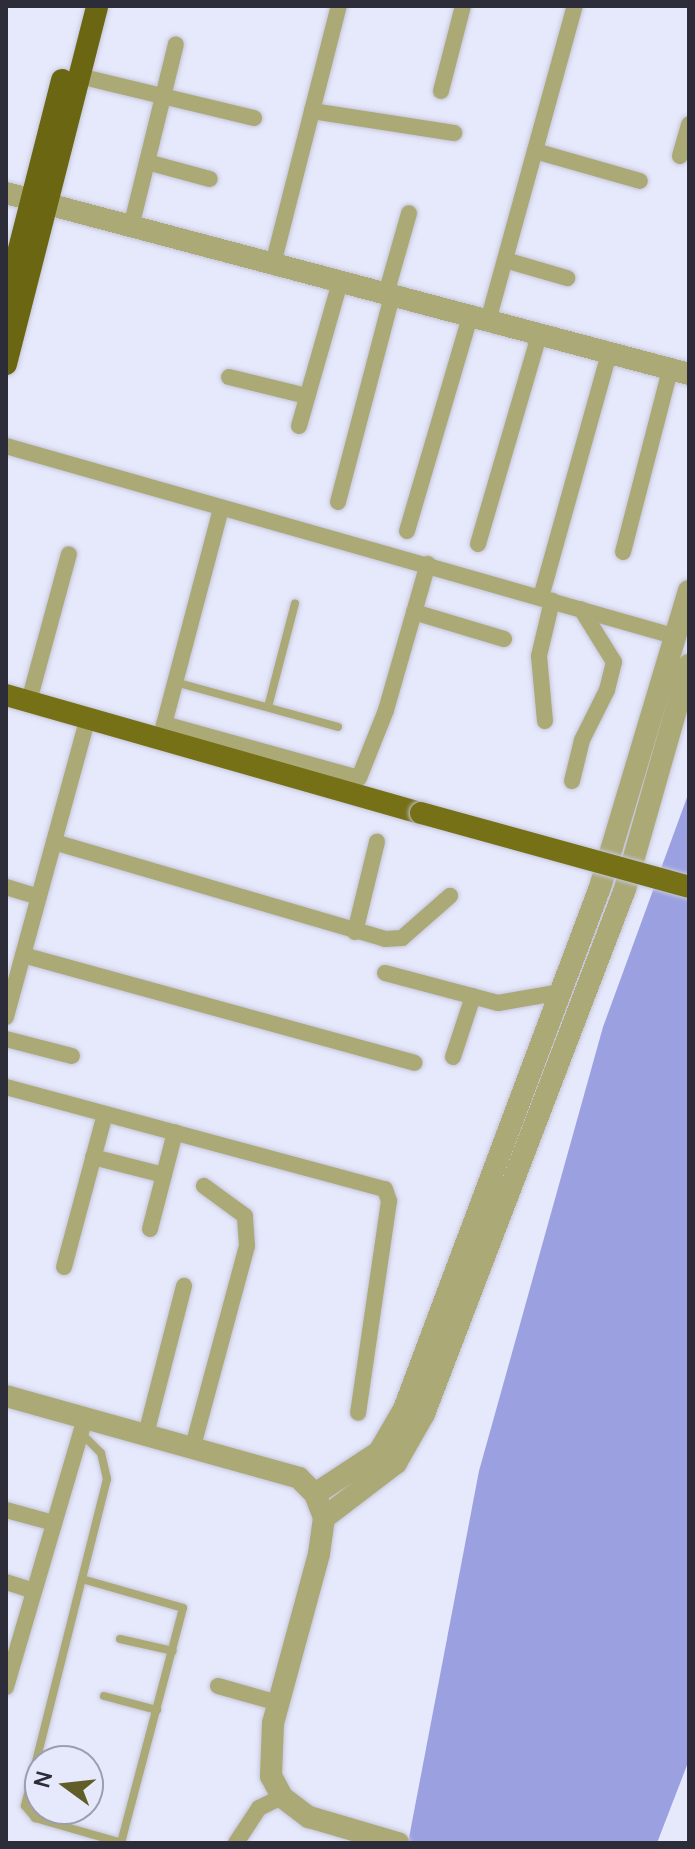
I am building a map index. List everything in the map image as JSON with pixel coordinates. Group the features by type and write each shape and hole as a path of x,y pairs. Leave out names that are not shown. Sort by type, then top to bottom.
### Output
{"highway":[{"path":"6,364 81,6"},
{"path":"6,300 79,76 97,6"}],"main road":[{"path":"6,695 88,718 162,731 421,813 689,887"}],"street":[{"path":"273,264 339,6"},
{"path":"441,91 463,6"},
{"path":"407,531 479,319 505,260 575,6"},
{"path":"131,227 176,44"},
{"path":"79,76 254,118"},
{"path":"312,111 454,133"},
{"path":"680,156 689,124"},
{"path":"535,151 640,181"},
{"path":"147,162 210,179"},
{"path":"6,193 680,372 623,552"},
{"path":"338,502 409,213"},
{"path":"505,260 567,278"},
{"path":"299,426 340,282"},
{"path":"478,544 539,335"},
{"path":"545,721 539,656 546,599 609,353"},
{"path":"229,377 307,396"},
{"path":"6,446 677,637"},
{"path":"221,508 162,731 359,778 428,564"},
{"path":"29,701 69,554"},
{"path":"315,1494 360,1468 392,1436 600,887 689,591"},
{"path":"572,781 582,740 614,662 581,609"},
{"path":"414,612 504,639"},
{"path":"324,1518 396,1463 424,1414 625,889 689,665"},
{"path":"6,1017 88,718"},
{"path":"54,842 355,932 402,938 450,896"},
{"path":"355,932 377,842"},
{"path":"6,887 39,897"},
{"path":"23,955 414,1063"},
{"path":"385,973 498,1003 561,992"},
{"path":"453,1057 473,996"},
{"path":"6,1039 72,1056"},
{"path":"6,1087 377,1185 388,1193 358,1413"},
{"path":"64,1267 105,1114"},
{"path":"150,1229 175,1132"},
{"path":"93,1157 164,1175"},
{"path":"193,1446 247,1246 245,1216 204,1186"},
{"path":"146,1434 184,1286"},
{"path":"6,1396 83,1425 146,1434 299,1478 315,1494 324,1518 268,1749 271,1776 282,1797 309,1817 394,1842"},
{"path":"6,1687 9,1663 34,1591 83,1425"},
{"path":"6,1510 54,1523"},
{"path":"6,1582 34,1591"},
{"path":"218,1686 278,1703"},
{"path":"236,1843 259,1808 282,1797"}],"lane":[{"path":"268,707 295,603"},
{"path":"175,682 338,727"},
{"path":"82,1579 179,1605 183,1613 122,1843 35,1818 25,1806 107,1479 101,1453 83,1425"},
{"path":"120,1639 173,1651"},
{"path":"104,1696 157,1710"}],"water":[{"path":"689,792 689,1760 657,1843 408,1843 479,1471 603,1027"}]}
